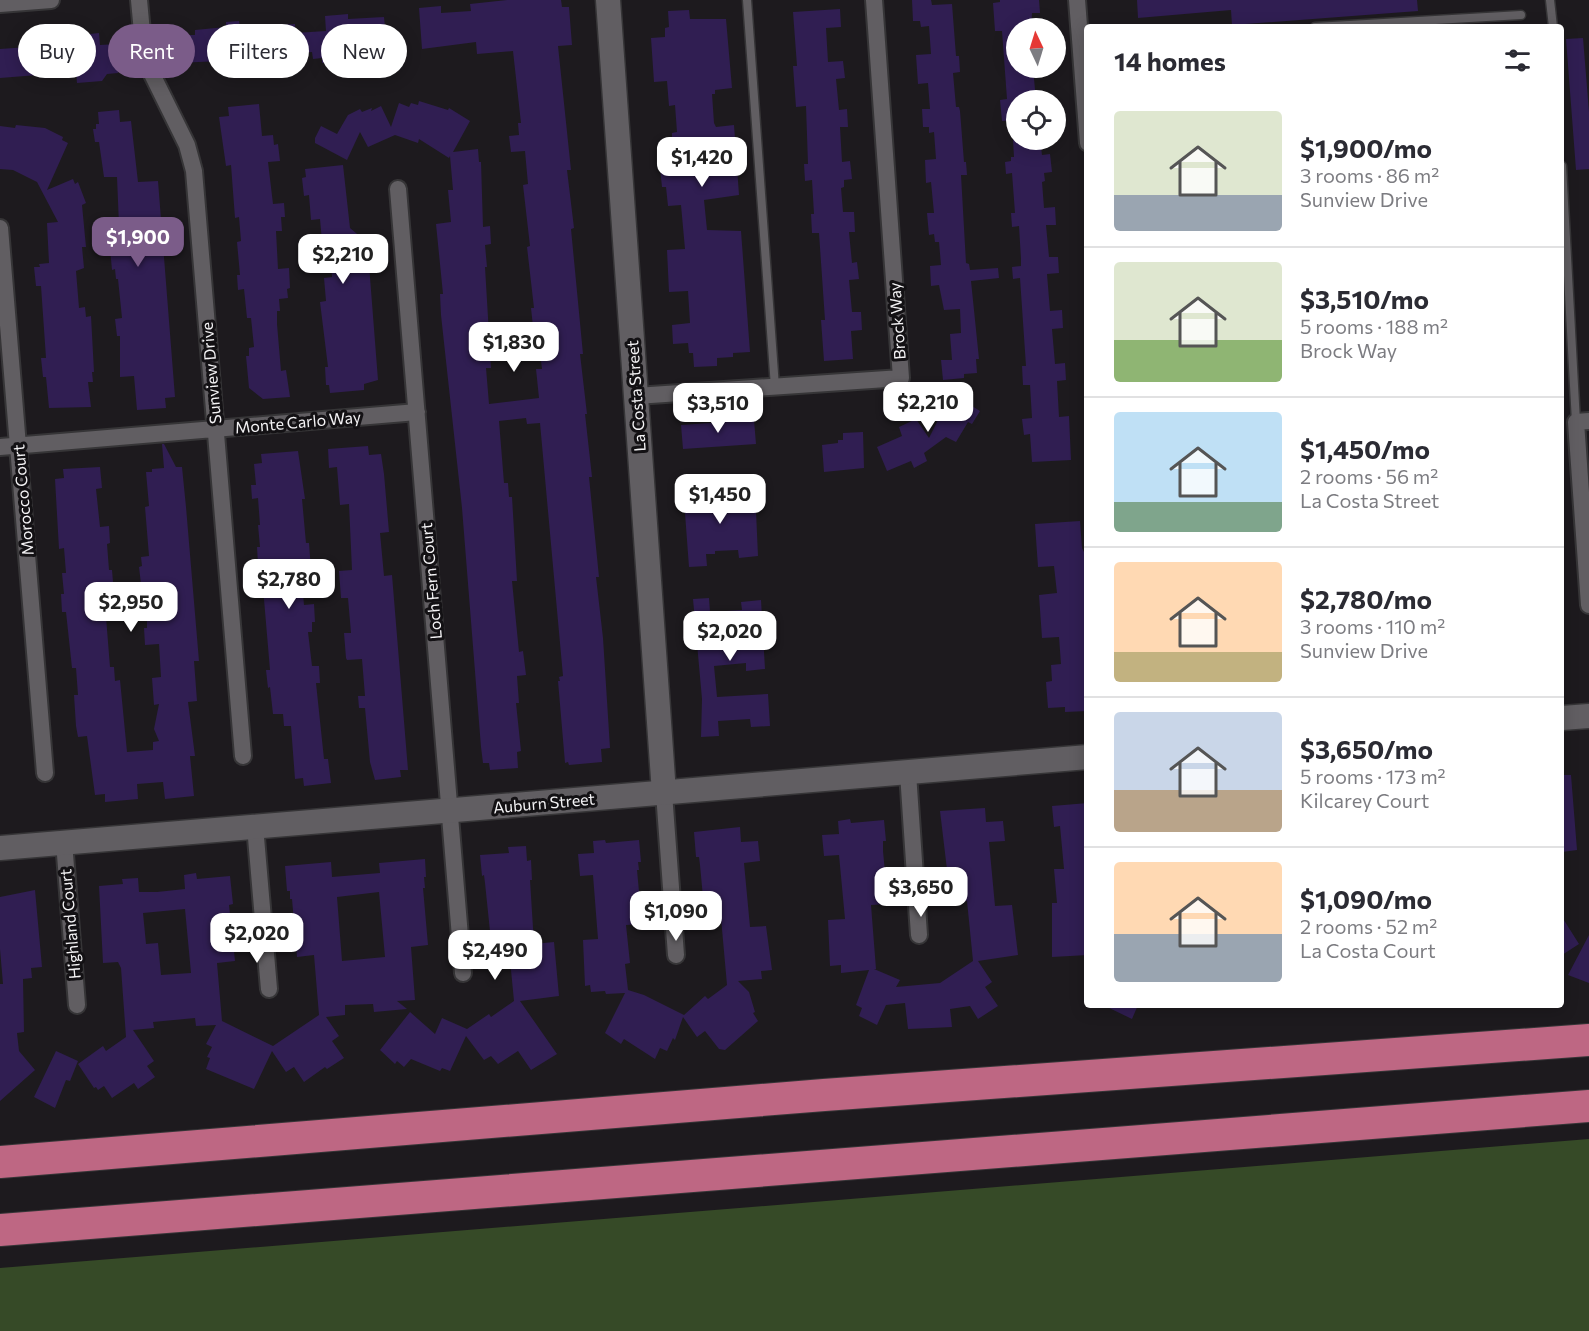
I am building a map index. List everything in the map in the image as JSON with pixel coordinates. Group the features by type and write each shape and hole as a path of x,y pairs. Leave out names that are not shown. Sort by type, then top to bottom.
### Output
{"highway":[{"path":"1383,1055 1589,1030"},
{"path":"0,1162 824,1095 1589,1040"},
{"path":"0,1230 1589,1106"}],"main road":[{"name":"La Costa Street","path":"608,0 664,793"},
{"path":"1564,718 1589,716"},
{"name":"Auburn Street","path":"0,848 1084,757"}],"street":[{"path":"0,4 51,0"},
{"name":"Sunview Drive","path":"139,0 143,43 150,70 188,145 194,171 243,756"},
{"name":"Brock Way","path":"636,396 901,378 874,0"},
{"path":"1077,0 1084,49"},
{"name":"Loch Fern Court","path":"398,189 463,973"},
{"name":"Morocco Court","path":"0,228 45,773"},
{"name":"Monte Carlo Way","path":"0,447 417,412"},
{"path":"1583,422 1589,605"},
{"path":"908,772 919,935"},
{"path":"664,793 676,955"},
{"path":"255,826 269,989"},
{"name":"Highland Court","path":"64,842 77,1005"}],"lane":[{"path":"747,0 775,387"},
{"path":"1550,0 1553,24"},
{"path":"1367,24 1521,15"},
{"path":"1564,190 1583,422"}],"green space":[{"path":"1589,1139 1589,1331 0,1331 0,1268"}],"building":[{"path":"507,0 561,0 562,7 569,7 572,45 558,46 571,170 567,170 574,228 571,229 583,354 580,354 592,477 589,477 599,577 596,577 603,638 610,748 601,749 602,762 569,765 568,762 565,763 558,681 560,681 559,677 563,676 540,423 527,424 526,418 499,421 504,483 508,483 509,497 512,497 517,581 512,581 519,652 523,651 526,675 517,676 519,703 516,703 521,751 517,752 518,768 490,770 489,763 483,763 481,747 462,508 441,315 440,294 443,294 436,224 451,222 448,190 453,190 450,156 449,158 419,139 418,143 395,135 368,147 360,132 347,160 315,143 315,138 321,126 337,134 348,115 360,109 362,112 372,108 371,111 381,106 391,127 399,103 409,107 411,103 418,105 419,101 448,110 449,108 470,121 453,152 478,149 479,162 481,162 483,227 490,226 491,244 485,245 491,368 486,368 489,404 539,398 536,369 542,369 538,335 534,336 531,308 534,308 527,247 530,246 523,185 528,184 525,151 511,152 509,136 519,135 518,123 521,123 513,51 477,54 476,42 422,49 419,8 441,6 441,13 471,11 470,4"},
{"path":"912,0 931,0 932,5 952,4 956,56 959,56 960,72 953,73 967,175 961,175 966,263 969,264 970,270 998,268 999,278 971,281 979,359 976,359 977,373 964,374 964,378 943,380 941,360 952,360 950,334 961,333 960,309 944,310 939,285 931,286 930,266 941,265 939,242 935,242 934,234 929,235 927,213 934,213 931,182 926,183 925,160 936,159 934,132 929,133 929,127 923,127 922,109 930,109 928,83 918,84 916,55 931,54 929,26 921,27 920,21 913,21"},
{"path":"1000,0 1039,0 1040,13 1032,13 1032,18 1006,18 1006,78 1034,78 1035,90 1006,90 1002,31 995,31 993,3 1000,2"},
{"path":"1137,0 1417,0 1418,11 1245,24 1232,24 1231,10 1138,18"},
{"path":"840,9 841,27 826,28 828,62 843,61 845,78 836,79 839,110 847,109 848,127 840,127 842,162 850,161 852,179 844,180 844,187 841,188 843,212 854,212 855,232 849,232 852,263 857,262 859,279 849,280 852,312 861,312 862,330 851,331 853,359 824,361 821,320 825,320 819,233 812,233 811,214 814,214 812,180 805,181 804,164 808,164 806,106 796,107 793,66 797,66 793,12"},
{"path":"689,10 690,19 726,19 732,88 715,90 715,94 712,94 716,127 734,125 739,195 704,200 707,230 741,231 750,352 733,353 733,357 717,358 717,366 694,367 693,353 689,353 688,343 673,344 672,325 690,323 688,291 669,292 667,250 685,249 681,205 668,206 666,187 662,187 659,144 672,143 672,133 677,132 675,105 669,106 667,81 654,82 651,38 665,37 665,28 669,27 668,11"},
{"path":"348,14 348,19 384,17 385,24 326,24 325,16"},
{"path":"239,21 239,24 226,24 226,22"},
{"path":"207,29 207,62 195,62 195,30"},
{"path":"321,31 321,58 313,59 312,52 309,52 309,32"},
{"path":"96,33 99,33 100,45 108,45 108,74 102,81 77,83 77,78 96,78"},
{"path":"1583,38 1589,112 1589,169 1576,170 1566,39"},
{"path":"18,48 18,77 0,78 0,49"},
{"path":"1006,99 1006,121 1002,121 1000,100"},
{"path":"259,104 262,136 273,135 274,145 278,144 280,161 268,162 273,204 284,203 285,217 281,217 282,231 276,231 278,269 289,268 290,288 287,289 288,298 279,299 280,311 277,311 277,324 281,371 286,370 290,397 263,399 249,388 246,356 249,356 249,348 254,347 251,318 247,318 244,289 238,290 237,275 240,275 237,242 241,241 239,217 235,218 231,165 226,166 219,117 229,116 228,107"},
{"path":"119,110 120,122 131,121 138,182 158,181 175,397 165,398 166,408 137,410 134,376 120,377 120,336 117,336 115,319 122,318 118,279 116,279 115,269 112,270 108,226 119,225 117,177 104,177 99,142 95,142 93,129 96,129 96,124 99,124 98,112"},
{"path":"16,125 45,128 63,137 62,140 68,143 47,190 73,179 75,184 78,182 86,203 82,205 86,247 82,247 84,268 76,271 79,308 85,307 86,317 91,316 94,372 92,372 93,382 88,382 91,407 49,408 46,377 43,377 41,358 46,358 41,286 36,286 34,267 49,263 47,223 58,222 37,182 13,170 0,169 0,126 15,128"},
{"path":"1014,150 1041,150 1042,155 1050,154 1052,172 1044,173 1045,181 1042,182 1044,208 1055,207 1056,225 1046,225 1049,257 1058,257 1059,273 1047,274 1050,311 1062,310 1063,328 1052,329 1055,364 1065,363 1066,380 1057,381 1059,417 1069,416 1071,460 1032,462 1030,434 1024,435 1022,419 1032,418 1030,385 1023,385 1022,366 1026,366 1020,278 1013,279 1012,267 1021,266 1019,226 1012,227 1011,213 1015,213 1012,173 1006,174 1005,162 1011,161 1011,157 1014,157"},
{"path":"343,165 350,228 363,239 367,239 378,380 364,384 364,390 330,393 329,385 326,385 325,367 328,367 320,302 326,301 324,278 332,277 330,252 323,252 320,219 311,220 309,195 304,196 302,178 306,177 305,169"},
{"path":"943,388 980,411 972,424 968,422 956,442 946,437 924,453 927,461 914,468 911,461 887,471 877,447 902,436 899,427 916,419 929,438 944,408 936,404"},
{"path":"754,420 756,444 683,449 681,425"},
{"path":"863,432 864,468 824,472 822,445 838,443 838,440 843,440 843,433"},
{"path":"162,444 176,467 182,467 186,507 199,661 194,661 197,701 188,702 195,756 190,756 194,796 165,799 163,782 137,784 138,799 105,802 105,794 95,795 87,736 78,737 76,726 74,695 78,695 76,668 72,668 66,612 62,612 61,594 64,594 62,573 66,573 64,548 59,549 55,479 64,478 63,469 100,467 102,488 96,489 100,527 109,526 110,543 107,544 115,606 111,607 112,617 106,617 110,667 114,667 115,681 120,680 127,752 153,750 153,742 159,741 154,729 159,704 154,705 152,678 161,677 159,644 145,645 144,628 147,628 147,618 149,618 146,583 141,584 139,567 142,566 141,557 149,556 145,507 149,506 146,472 164,468"},
{"path":"368,446 369,455 381,454 384,474 389,532 380,533 384,576 392,575 408,770 400,770 401,777 375,780 370,762 365,708 359,708 358,696 365,696 362,659 347,660 346,658 344,633 351,633 348,598 341,598 339,571 352,570 349,504 340,505 337,467 329,468 328,449"},
{"path":"298,451 305,499 302,499 306,543 309,543 311,570 301,571 304,605 314,604 315,622 312,622 312,632 308,632 312,666 319,666 320,683 316,683 324,759 328,759 331,783 304,786 303,778 295,779 291,726 284,726 283,714 273,714 270,687 268,688 266,670 270,670 261,564 258,564 257,547 260,547 258,498 252,499 251,485 256,485 254,464 262,463 261,454"},
{"path":"703,485 705,503 736,501 735,489 755,488 758,556 739,558 738,550 715,551 715,554 706,554 707,566 689,567 683,486"},
{"path":"1080,521 1084,552 1084,711 1065,712 1065,707 1048,708 1046,682 1052,681 1051,665 1061,664 1059,637 1042,638 1039,595 1057,593 1054,566 1038,567 1035,524"},
{"path":"709,598 710,612 742,610 741,602 761,600 765,669 746,671 746,663 714,666 717,697 768,694 770,726 751,727 750,719 718,721 719,736 701,737 702,699 693,599"},
{"path":"1564,775 1571,775 1577,850 1564,852"},
{"path":"1084,803 1084,955 1052,957 1052,903 1057,903 1054,869 1064,869 1060,826 1054,827 1052,806"},
{"path":"985,808 986,822 1003,821 1005,841 989,842 995,906 1012,905 1018,955 978,961 992,982 985,987 998,1006 978,1019 970,1006 950,1009 952,1027 908,1029 905,1003 886,1005 877,1025 859,1016 862,1008 856,1005 869,970 841,973 841,965 830,966 828,920 845,919 839,855 824,856 822,835 839,834 838,821 850,819 851,823 884,820 886,841 883,841 883,851 888,904 871,905 876,969 874,969 900,980 896,987 940,983 973,961 967,901 951,903 940,811"},
{"path":"740,827 741,842 758,841 760,861 744,863 750,927 766,926 772,970 761,971 762,979 738,981 749,992 755,1012 753,1013 758,1021 725,1050 719,1049 705,1031 697,1037 683,1017 675,1040 673,1038 667,1051 660,1048 655,1059 624,1039 621,1044 605,1033 625,993 591,992 590,985 585,986 583,940 598,939 593,875 580,876 578,854 594,853 593,841 605,840 606,843 639,840 641,862 638,862 639,870 637,870 642,924 626,925 630,963 625,964 628,990 644,995 684,1015 705,996 708,999 727,985 721,918 705,919 699,857 696,857 694,832"},
{"path":"526,846 527,861 531,860 534,944 554,942 559,996 520,1001 557,1054 531,1070 518,1051 498,1064 491,1056 484,1060 466,1036 450,1071 442,1068 440,1071 411,1059 404,1067 397,1061 395,1064 380,1050 410,1012 435,1034 442,1018 467,1029 489,1014 491,1017 514,1001 508,939 491,941 480,855 509,853 508,847"},
{"path":"425,859 426,877 424,877 425,888 423,888 428,945 411,947 415,1000 397,1001 407,1009 374,1012 373,1004 345,1005 345,1015 326,1017 339,1036 332,1041 344,1058 327,1069 325,1067 304,1082 294,1067 286,1072 272,1051 254,1089 206,1069 210,1058 207,1057 212,1047 206,1044 216,1025 196,1026 195,1018 153,1022 154,1028 133,1030 154,1061 147,1066 155,1077 138,1089 134,1083 112,1098 104,1086 98,1090 94,1088 78,1064 103,1046 106,1051 126,1037 121,968 118,962 103,963 99,886 123,884 122,879 138,878 139,892 157,892 185,889 184,875 196,873 197,879 230,876 233,904 229,905 235,961 217,963 222,1021 273,1046 319,1015 314,955 297,957 292,899 290,899 290,891 287,891 285,866 331,862 332,877 380,873 379,863","holes":["379,892 385,957 342,961 337,897","185,909 191,973 161,975 158,943 146,944 143,913"]},
{"path":"35,890 42,967 31,968 32,978 23,979 24,1032 17,1033 19,1051 35,1070 0,1101 0,984 3,984 0,897"},
{"path":"1564,920 1579,944 1564,954"},
{"path":"1589,935 1589,983 1568,975"},
{"path":"1109,1008 1137,1008 1132,1019"},
{"path":"56,1051 78,1061 70,1081 66,1080 55,1108 34,1097"}]}
